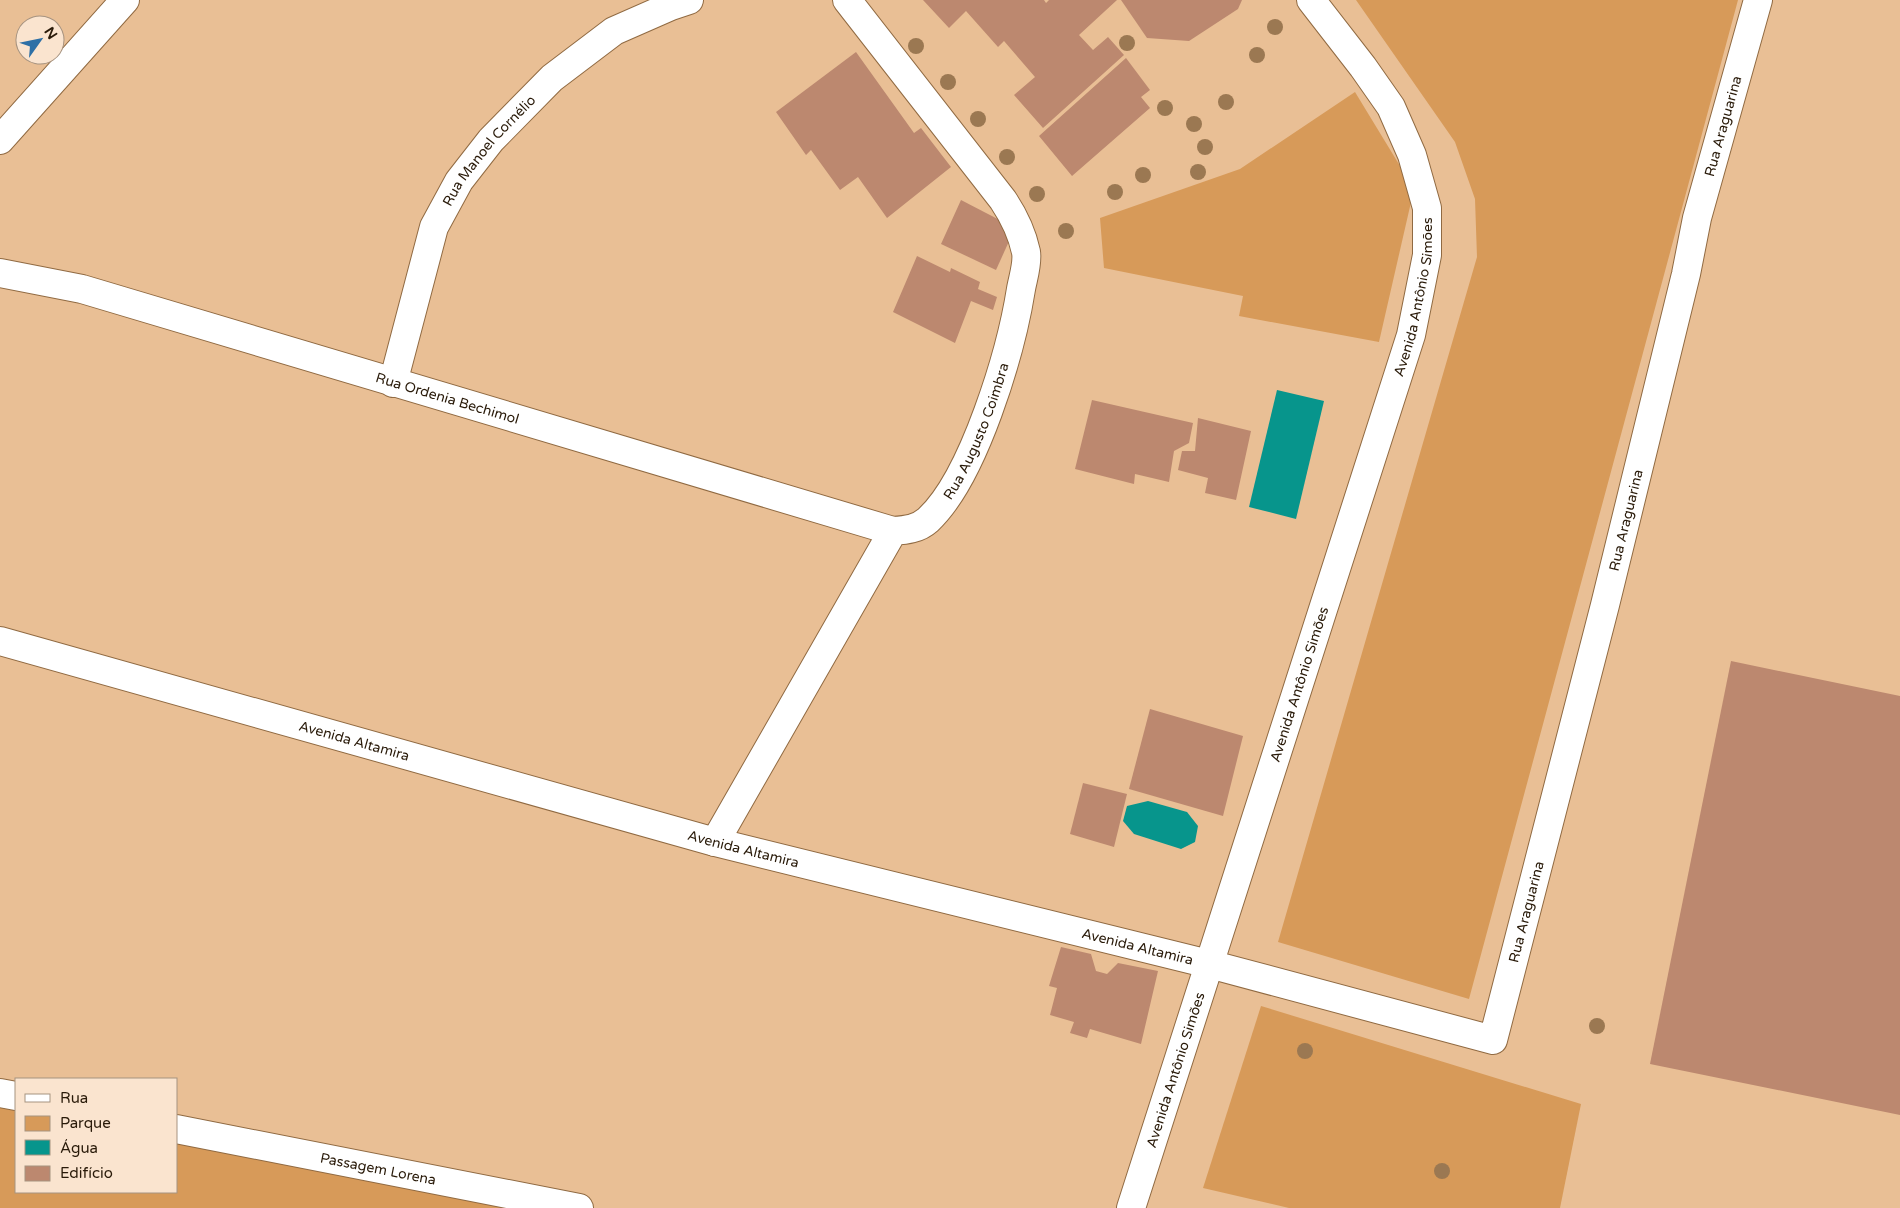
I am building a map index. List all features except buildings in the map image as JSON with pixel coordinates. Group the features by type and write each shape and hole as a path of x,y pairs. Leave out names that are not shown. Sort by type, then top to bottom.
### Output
{"street":[{"path":"0,140 125,0"},
{"name":"Rua Manoel Cornélio","path":"393,383 434,227 459,181 491,140 552,78 614,32 670,6 689,0"},
{"name":"Rua Augusto Coimbra","path":"847,0 1002,200 1014,217 1026,252 1025,270 1017,316 994,394 971,454 959,479 928,521 913,530 893,532"},
{"name":"Avenida Antônio Simões","path":"1131,1208 1411,335 1427,255 1427,208 1412,155 1391,107 1363,67 1311,0"},
{"name":"Rua Araguarina","path":"1493,1040 1605,606 1686,274 1697,218 1758,0"},
{"name":"Rua Ordenia Bechimol","path":"0,273 82,289 893,532"},
{"path":"715,842 893,532"},
{"name":"Avenida Altamira","path":"0,641 715,842 1209,964 1493,1040"},
{"path":"0,1093 15,1096"},
{"name":"Passagem Lorena","path":"178,1129 579,1208"}],"green space":[{"path":"1356,0 1738,0 1469,999 1278,942 1477,257 1475,199 1455,142"},
{"path":"1355,92 1414,189 1379,342 1239,316 1243,296 1104,268 1100,218 1240,169"},
{"path":"1261,1006 1581,1104 1560,1208 1289,1208 1203,1188"},
{"path":"0,1101 15,1104 15,1193 178,1193 178,1135 551,1208 0,1208"}],"water":[{"path":"1277,390 1324,401 1296,519 1249,507"},
{"path":"1148,801 1187,812 1198,826 1195,842 1181,849 1134,834 1123,821 1127,806"}]}
